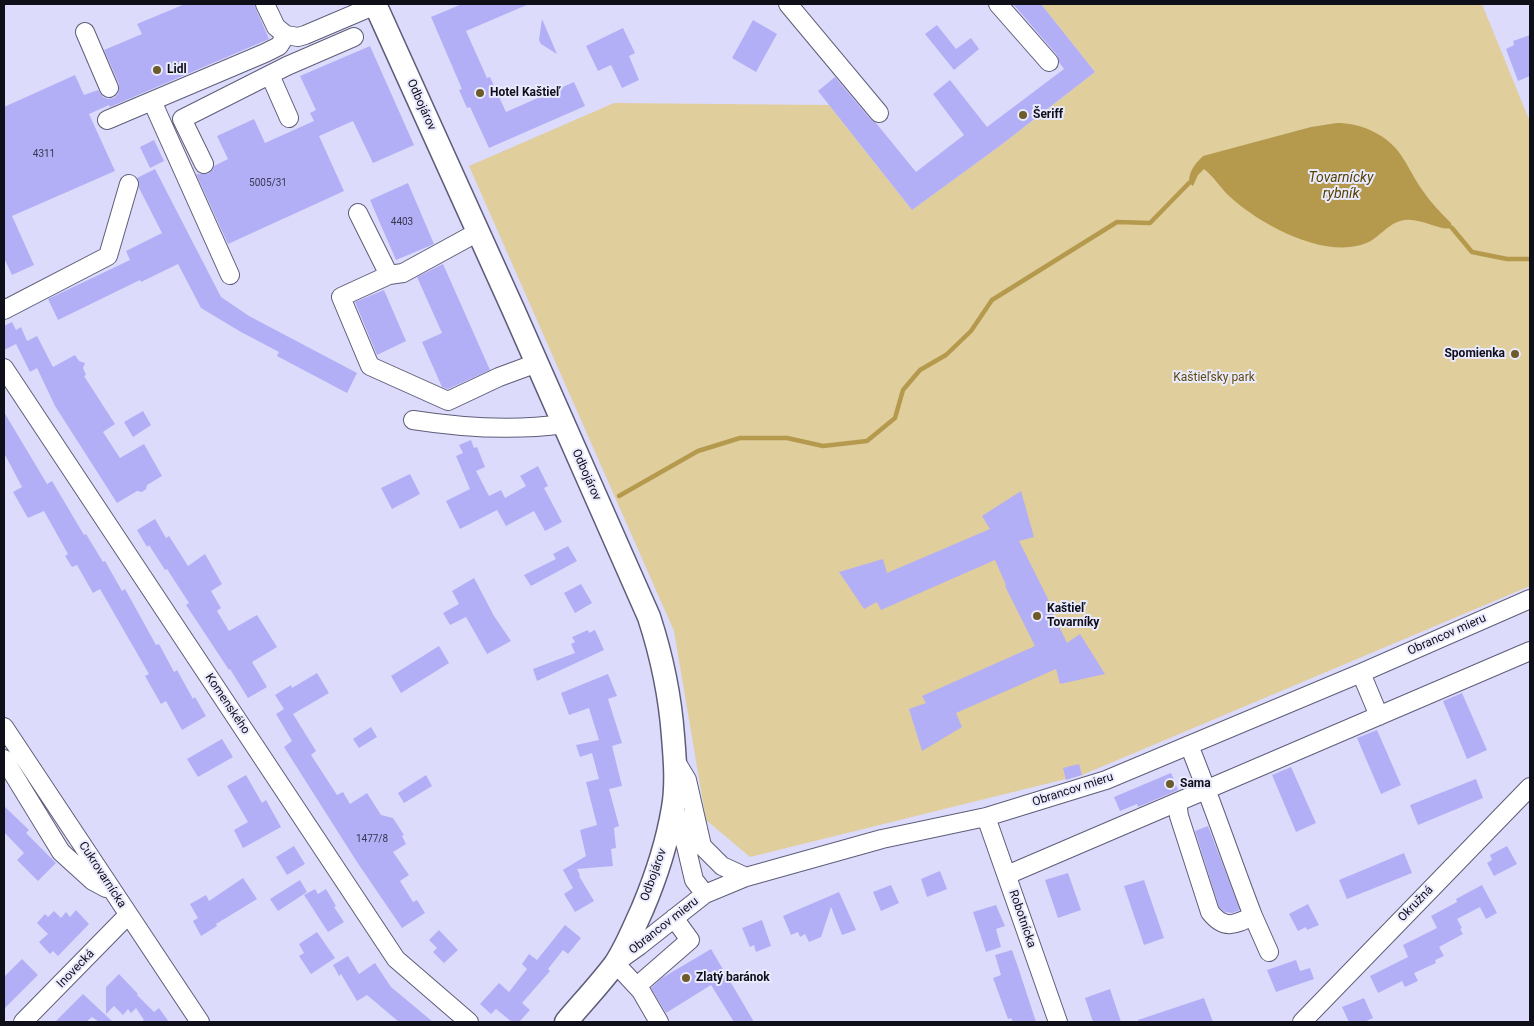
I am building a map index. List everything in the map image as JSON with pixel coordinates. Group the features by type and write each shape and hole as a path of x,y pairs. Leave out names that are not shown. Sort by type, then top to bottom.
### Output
{"main road":[{"name":"Odbojárov","path":"376,4 537,363 652,626 666,680 675,760 674,807 658,872 638,918 615,963 566,1022"}],"street":[{"path":"265,4 282,40 287,66"},
{"path":"107,120 266,53 282,40 305,35 376,4"},
{"path":"788,4 879,113"},
{"path":"998,4 1049,62"},
{"path":"85,32 109,88"},
{"path":"204,164 182,119 287,66 354,37"},
{"path":"270,75 289,118"},
{"path":"152,101 230,275"},
{"path":"4,310 108,256 129,184"},
{"path":"358,213 389,275"},
{"path":"478,232 403,273 389,275 341,297 370,366 448,401 499,377 537,363"},
{"name":"Komenského","path":"4,368 396,959 469,1022"},
{"path":"413,420 442,425 491,429 564,424"},
{"name":"Obrancov mieru","path":"615,963 705,894 746,877 882,839 986,817 1106,780 1361,673 1530,598"},
{"path":"1007,875 1530,651"},
{"path":"1361,673 1379,716"},
{"name":"Cukrovarnícka","path":"4,726 200,1022"},
{"path":"1189,745 1207,789 1252,916 1269,952"},
{"path":"4,759 61,852 93,881 113,892"},
{"path":"675,760 687,780 702,846 722,866 746,877"},
{"name":"Okružná","path":"1302,1022 1530,787"},
{"path":"1177,802 1210,912 1216,921 1229,924 1237,924 1252,916"},
{"path":"674,807 694,880 705,894"},
{"name":"Robotnícka","path":"986,817 1058,1022"},
{"name":"Inovecká","path":"23,1022 128,915"},
{"path":"644,980 690,940 674,918"},
{"path":"615,963 641,991 659,1022"}],"green space":[{"name":"Kaštieľsky park","path":"1041,4 1482,4 1530,122 1530,586 1082,775 750,857 706,820 674,631 469,166 614,103 829,105 912,210 1001,145 1095,72"}],"water":[{"name":"Tovarnícky rybník","path":"1337,123 1362,127 1386,139 1402,156 1426,195 1451,223 1452,228 1441,228 1414,220 1400,221 1367,243 1344,247 1327,246 1308,242 1290,235 1255,216 1227,194 1204,169 1198,175 1193,186 1189,183 1193,168 1203,156 1311,127"}],"building":[{"path":"185,4 254,4 269,39 110,107 109,105 89,114 115,171 12,216 34,265 12,275 4,258 4,107 75,75 84,95 98,90 103,97 108,99 114,98 118,94 119,84 104,50 142,34 137,24"},
{"path":"462,4 529,4 466,31 487,78 490,77 506,112 574,82 585,106 489,148 470,107 467,108 459,90 462,89 431,17"},
{"path":"1013,4 1041,4 1095,72 1001,145 912,210 818,91 835,77 916,172 964,135 933,94 950,80 987,127 1064,69 1057,55"},
{"path":"542,19 557,54 541,44 539,40"},
{"path":"753,20 777,34 756,72 732,58"},
{"path":"937,25 956,49 971,38 979,49 954,70 925,34"},
{"path":"623,28 635,53 629,56 639,80 622,88 611,65 598,71 586,46"},
{"path":"1530,35 1530,76 1518,81 1506,49 1514,45 1513,41"},
{"path":"370,46 414,145 373,163 353,121 319,136 344,191 228,244 196,174 208,174 214,166 228,159 217,136 254,119 265,143 314,121 310,113 316,110 300,76"},
{"path":"154,140 164,161 150,168 140,147"},
{"path":"155,169 221,297 249,316 357,373 347,393 277,356 279,352 201,308 178,264 141,282 140,280 58,320 48,299 130,260 126,251 162,233 139,188 137,178"},
{"path":"408,183 434,244 396,260 370,200"},
{"path":"443,264 490,370 448,389 442,387 422,342 442,333 417,277"},
{"path":"384,290 406,341 377,355 355,302"},
{"path":"12,322 16,330 21,327 27,341 37,336 53,367 75,355 79,361 85,363 83,368 86,375 84,376 115,424 103,432 120,458 144,444 162,476 147,485 146,489 142,492 137,491 117,503 55,406 37,368 30,372 16,344 4,350 4,326"},
{"path":"143,411 151,425 133,437 124,422"},
{"path":"4,412 47,484 52,481 84,535 86,534 103,562 105,561 122,591 125,589 156,645 159,644 174,672 177,670 193,699 195,697 206,716 182,730 166,701 161,704 145,676 149,674 100,589 93,593 77,565 72,567 65,556 68,554 44,511 28,518 13,492 22,487 4,453"},
{"path":"471,440 474,448 477,447 485,467 476,471 489,496 501,490 505,498 526,486 520,476 538,466 548,486 544,488 562,522 545,531 534,511 506,526 497,510 460,529 446,501 470,489 456,456 463,453 459,445"},
{"path":"410,474 420,494 392,509 381,488"},
{"name":"Kaštieľ Tovarníky","path":"1021,491 1034,537 1019,541 1053,609 1051,610 1067,643 1080,634 1105,674 1060,684 1056,669 956,713 962,727 922,751 909,709 926,703 922,696 1035,646 1005,586 995,560 881,610 877,602 864,609 839,572 883,559 887,573 990,529 982,516"},
{"path":"155,519 166,538 169,536 188,566 205,554 222,584 211,591 221,608 217,611 229,631 257,615 277,647 252,662 267,687 248,698 186,605 189,603 167,569 165,570 149,545 147,547 137,530"},
{"path":"568,546 577,561 531,586 524,575 556,559 553,554"},
{"path":"474,578 494,616 511,641 487,654 466,617 450,625 443,613 459,604 452,591"},
{"path":"581,584 592,603 575,613 564,593"},
{"path":"588,630 589,633 595,630 604,650 537,681 533,669 575,653 571,644 575,642 572,637"},
{"path":"439,646 449,663 401,693 391,676"},
{"path":"317,673 329,693 293,714 316,751 311,755 337,795 343,792 350,804 367,793 381,815 393,818 404,835 402,836 406,844 393,852 409,875 400,881 413,902 417,900 425,913 402,928 357,862 284,747 292,741 276,714 284,709 275,695 291,685 292,688"},
{"path":"608,674 617,696 608,699 622,743 612,746 622,786 609,789 619,826 614,828 616,848 611,849 613,866 577,869 579,876 594,901 575,912 564,894 573,888 563,870 561,871 586,856 580,830 597,825 586,782 599,779 592,753 580,757 576,745 599,740 589,708 569,715 561,693"},
{"path":"1462,693 1487,750 1467,759 1443,701"},
{"path":"371,727 377,737 359,748 353,739"},
{"path":"1377,730 1401,785 1381,794 1357,738"},
{"path":"222,739 233,757 198,777 187,759"},
{"path":"1079,764 1082,775 1066,780 1063,768"},
{"path":"1291,767 1316,823 1296,832 1272,775"},
{"path":"1171,773 1178,790 1138,807 1137,804 1120,811 1114,797"},
{"path":"246,775 262,803 266,800 281,827 243,848 234,830 248,822 227,786"},
{"path":"426,775 432,786 404,803 398,793"},
{"path":"1476,779 1483,798 1418,825 1410,805"},
{"path":"4,806 29,830 26,833 56,863 38,881 17,860 24,853 4,832"},
{"path":"1208,826 1240,910 1232,913 1225,912 1219,907 1195,831"},
{"path":"294,846 305,864 287,875 276,857"},
{"path":"1507,846 1517,864 1494,876 1487,863 1492,860 1490,855"},
{"path":"1404,853 1412,873 1347,899 1339,880"},
{"path":"940,871 947,889 927,897 921,879"},
{"path":"1068,873 1081,910 1058,918 1045,880"},
{"path":"243,878 257,899 216,924 217,926 201,936 193,921 198,918 190,904 206,895 209,901"},
{"path":"300,880 307,892 278,911 270,899"},
{"path":"1144,880 1164,938 1144,945 1124,886"},
{"path":"891,885 899,903 881,911 873,892"},
{"path":"1482,885 1497,913 1486,919 1480,907 1457,919 1463,934 1439,947 1444,956 1435,960 1436,963 1414,973 1418,981 1405,987 1402,981 1378,993 1370,976 1408,957 1403,945 1437,928 1431,916 1457,902 1456,899"},
{"path":"315,889 318,894 326,889 336,906 334,907 344,922 328,932 304,895"},
{"path":"839,892 856,930 842,935 831,907 821,937 809,942 805,934 800,937 798,932 791,935 783,916"},
{"path":"1308,904 1319,925 1307,930 1306,927 1298,931 1289,914"},
{"path":"996,905 1005,926 996,929 1001,947 986,952 973,912"},
{"path":"76,910 89,924 58,956 53,951 50,954 39,942 48,934 37,923 45,914 48,917 54,911 61,918 66,912 70,917"},
{"path":"762,920 771,946 756,952 754,945 750,947 742,928"},
{"path":"565,925 581,938 568,954 563,950 548,969 550,971 522,1003 530,1010 519,1022 512,1022 496,1009 491,1014 480,1004 499,983 509,992 527,969 522,964 529,954 537,960"},
{"path":"439,930 458,950 444,963 433,952 437,948 429,940"},
{"path":"317,932 335,958 311,974 299,956 304,953 299,944"},
{"path":"711,949 754,1022 734,1022 711,985 666,1013 651,988 662,978"},
{"path":"1012,950 1036,1022 1013,1022 1011,1018 1008,1019 993,978 1001,975 995,955"},
{"path":"348,956 359,974 375,963 391,987 433,1022 399,1022 367,995 357,1001 341,974 339,976 333,965"},
{"path":"22,959 38,975 4,1009 4,977"},
{"path":"1296,960 1300,971 1310,968 1314,979 1276,992 1267,970"},
{"path":"119,974 154,1012 159,1008 169,1022 141,1022 144,1020 136,1008 131,1013 128,1009 123,1015 114,1006 106,1014 106,987"},
{"path":"1110,989 1121,1022 1093,1022 1085,998"},
{"path":"83,994 113,1022 99,1022 92,1017 86,1022 55,1022"},
{"path":"1204,998 1213,1022 1138,1022 1138,1020"},
{"path":"1364,998 1373,1018 1364,1022 1349,1022 1342,1007"}],"waterway":[{"path":"619,496 698,451 740,438 787,438 823,446 867,441 895,418 903,390 920,370 946,355 971,331 992,300 1117,222 1150,223 1189,183"},
{"path":"1452,228 1472,252 1507,259 1530,259"}],"place":[{"name":"Lidl","path":"157,70"},
{"name":"Hotel Kaštieľ","path":"480,93"},
{"name":"Šeriff","path":"1023,115"},
{"name":"Spomienka","path":"1515,354"},
{"name":"Kaštieľ Tovarníky","path":"1037,616"},
{"name":"Sama","path":"1170,784"},
{"name":"Zlatý baránok","path":"686,978"}]}
